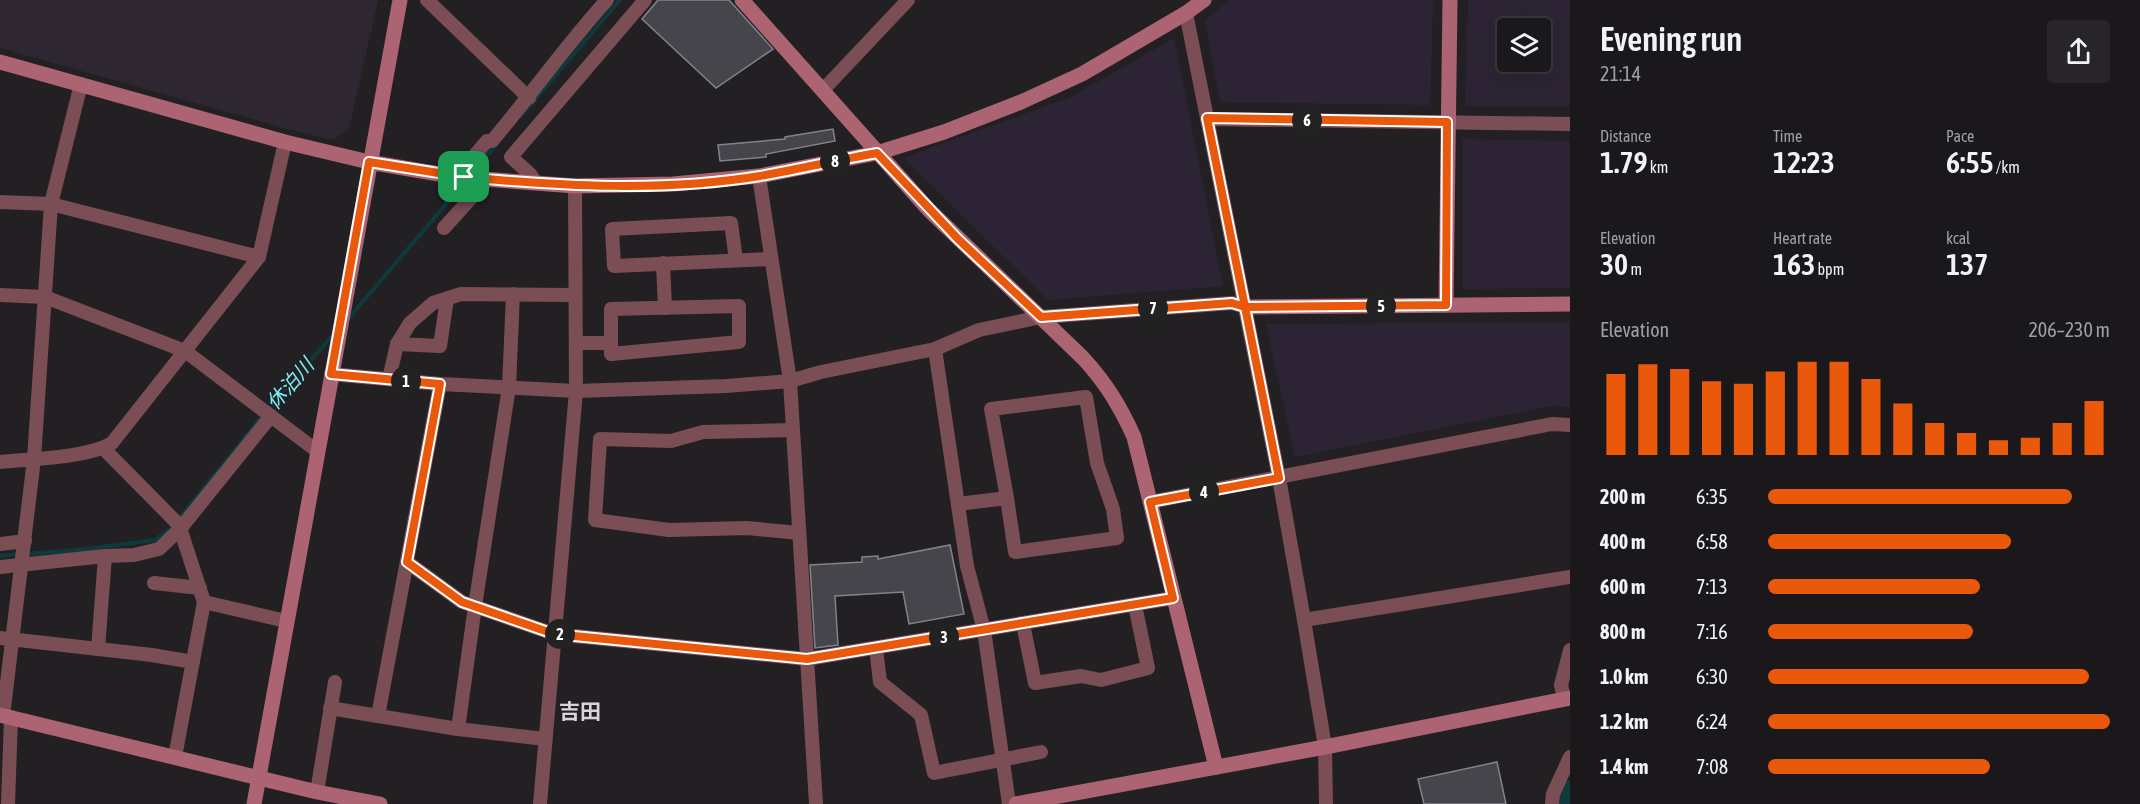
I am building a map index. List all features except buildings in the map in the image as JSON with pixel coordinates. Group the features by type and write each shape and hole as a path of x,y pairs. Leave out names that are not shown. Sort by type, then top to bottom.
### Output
{"street":[{"path":"254,804 400,0"},
{"path":"427,0 529,98"},
{"path":"460,177 487,141 492,141 529,98 587,21 607,0"},
{"path":"536,183 530,174 511,157 645,0"},
{"path":"742,0 824,90 877,153 958,239 1041,317 1102,379 1120,408 1134,437 1216,767"},
{"path":"824,90 908,0"},
{"path":"0,62 285,142 369,162 460,177 575,186 674,184 759,176 877,153 944,132 1021,102 1082,74 1204,0"},
{"path":"1446,305 1450,0"},
{"path":"1186,13 1279,478 1325,747 1326,804"},
{"path":"8,804 5,716 7,639 23,563 34,459 51,204 81,84"},
{"path":"1207,118 1570,124"},
{"path":"0,462 79,453 104,448 112,443 259,257 285,142"},
{"path":"759,176 790,381 816,804"},
{"path":"444,228 484,179"},
{"path":"540,804 576,391 575,186"},
{"path":"0,202 51,204 259,257"},
{"path":"736,260 731,223 612,229 614,266 771,259"},
{"path":"663,263 665,308"},
{"path":"389,379 397,344 410,323 434,303 461,294 575,295"},
{"path":"458,729 474,606 509,387 513,294"},
{"path":"0,295 45,297 185,351 317,451"},
{"path":"397,344 440,346 447,299"},
{"path":"331,374 440,384 576,391 726,386 790,381 821,372 935,349 979,330 1041,317 1232,303 1245,307 1570,304"},
{"path":"739,306 739,342 611,354 611,343 610,309 739,306"},
{"path":"576,343 611,343"},
{"path":"935,349 967,566 984,630 1009,804"},
{"path":"378,716 440,384"},
{"path":"1086,397 1097,464 1113,509 1117,538 1015,552 1007,498 992,409 1086,397"},
{"path":"0,567 23,563 134,555 159,549 180,527 266,411"},
{"path":"1150,502 1552,424 1570,425"},
{"path":"793,430 703,432 671,441 600,439 595,520 669,530 747,528 800,533"},
{"path":"104,448 180,527 204,602 175,757"},
{"path":"958,504 1007,498"},
{"path":"0,544 25,543"},
{"path":"98,649 105,556"},
{"path":"407,562 462,602 554,634 807,659 1173,598"},
{"path":"1304,620 1570,577"},
{"path":"154,583 200,588"},
{"path":"204,602 286,621"},
{"path":"1023,624 1035,683 1081,676 1101,680 1148,668 1135,605"},
{"path":"7,639 152,655 193,662"},
{"path":"876,648 880,682 921,715 934,773 1041,752"},
{"path":"1016,804 1325,747 1567,698 1562,686 1570,650"},
{"path":"317,792 335,682"},
{"path":"330,708 458,729 545,739"},
{"path":"5,716 317,792 380,804"},
{"path":"1552,804 1570,757"}],"shaded area":[{"path":"0,0 378,0 349,129 333,140 0,48"},
{"path":"1230,0 1433,0 1430,105 1220,102 1205,20"},
{"path":"1468,0 1570,0 1570,106 1465,106"},
{"path":"1174,38 1223,286 1048,300 903,158 1071,97"},
{"path":"1463,139 1570,141 1570,288 1463,289"},
{"path":"1570,322 1570,408 1556,405 1295,457 1266,324"}],"waterway":[{"name":"休泊川","path":"521,116 620,0"},
{"name":"休泊川","path":"471,175 497,144"},
{"name":"休泊川","path":"348,319 464,183"},
{"name":"休泊川","path":"178,520 271,405 333,335"},
{"name":"休泊川","path":"27,554 155,540 171,528"},
{"name":"休泊川","path":"0,556 20,554"},
{"path":"1565,804 1570,791"}],"district":[{"name":"吉田","path":"580,712"}],"route":[{"path":"464,177 369,162 331,374 440,384 407,562 462,602 554,634 807,659 1173,598 1150,502 1279,478 1245,307 1446,305 1447,122 1207,118 1245,307 1232,303 1041,317 958,239 877,153 759,176 674,184 575,186 464,177"}]}
